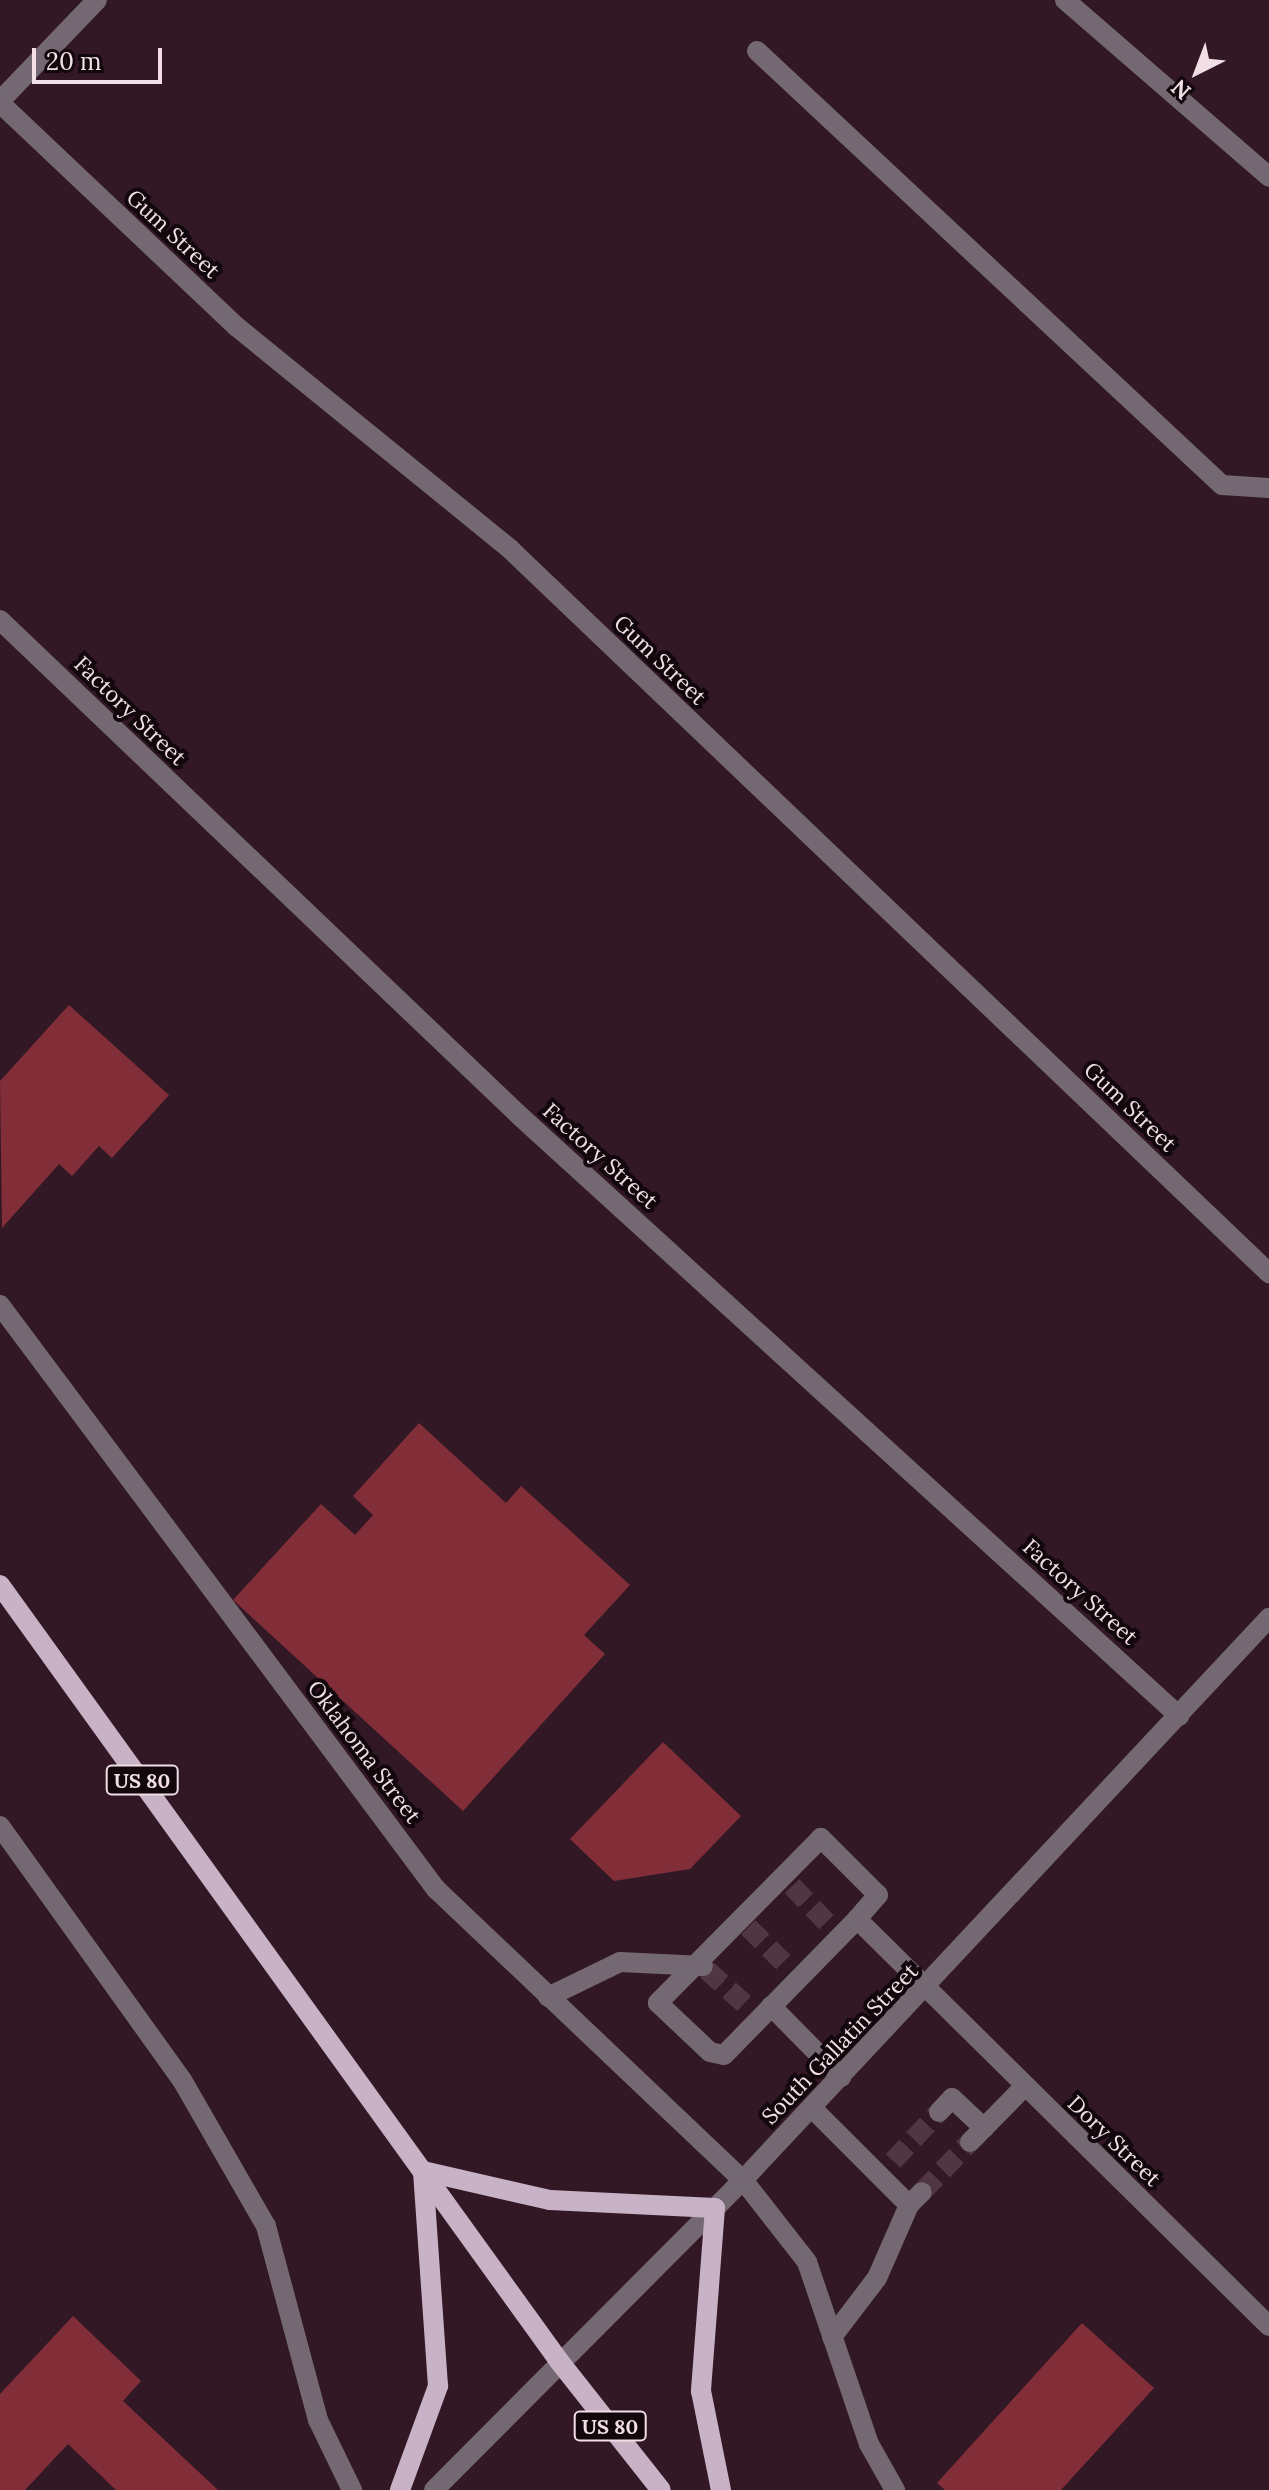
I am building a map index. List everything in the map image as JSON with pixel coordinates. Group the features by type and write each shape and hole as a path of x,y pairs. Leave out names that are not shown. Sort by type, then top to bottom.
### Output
{"main road":[{"name":"US 80","path":"0,1585 559,2361 661,2490"},
{"path":"400,2490 438,2386 423,2171 550,2200 715,2208 701,2391 721,2490"}],"street":[{"path":"0,102 97,0"},
{"path":"1065,0 1269,177"},
{"path":"757,51 1222,485 1269,488"},
{"name":"Gum Street","path":"0,102 237,327 511,550 1269,1273"},
{"name":"Factory Street","path":"0,620 521,1117 1179,1716"},
{"name":"Oklahoma Street","path":"0,1305 436,1889 743,2180 807,2262 869,2444 895,2490"},
{"name":"South Gallatin Street","path":"434,2490 559,2361 743,2180 925,1990 1269,1618"},
{"path":"0,1826 182,2080 266,2226 318,2420 352,2490"},
{"path":"821,1838 878,1895 857,1919 835,1931 794,1972 724,2055 710,2052 658,2003 703,1966 788,1881 821,1838"},
{"name":"Dory Street","path":"857,1919 925,1990 1269,2326"},
{"path":"548,1997 620,1962 703,1966"},
{"path":"759,2011 841,2077"},
{"path":"939,2112 952,2098 977,2135 1024,2087"},
{"path":"812,2108 886,2168 916,2198 877,2278 832,2337"}],"building":[{"path":"69,1005 169,1095 112,1158 99,1146 72,1176 59,1164 2,1228 0,1081"},
{"path":"419,1423 506,1503 521,1486 630,1585 584,1635 605,1654 463,1811 233,1600 321,1504 355,1535 373,1515 353,1496"},
{"path":"663,1742 741,1816 690,1869 614,1881 570,1839"},
{"path":"73,2316 141,2381 123,2401 218,2490 116,2490 68,2444 25,2490 0,2490 0,2394"},
{"path":"1082,2323 1154,2388 1061,2490 945,2490 937,2483"}],"tunnel":[{"path":"792,1886 830,1926"},
{"path":"748,1927 789,1968"},
{"path":"707,1970 749,2008"},
{"path":"893,2161 939,2112"},
{"path":"922,2192 970,2142"}]}
